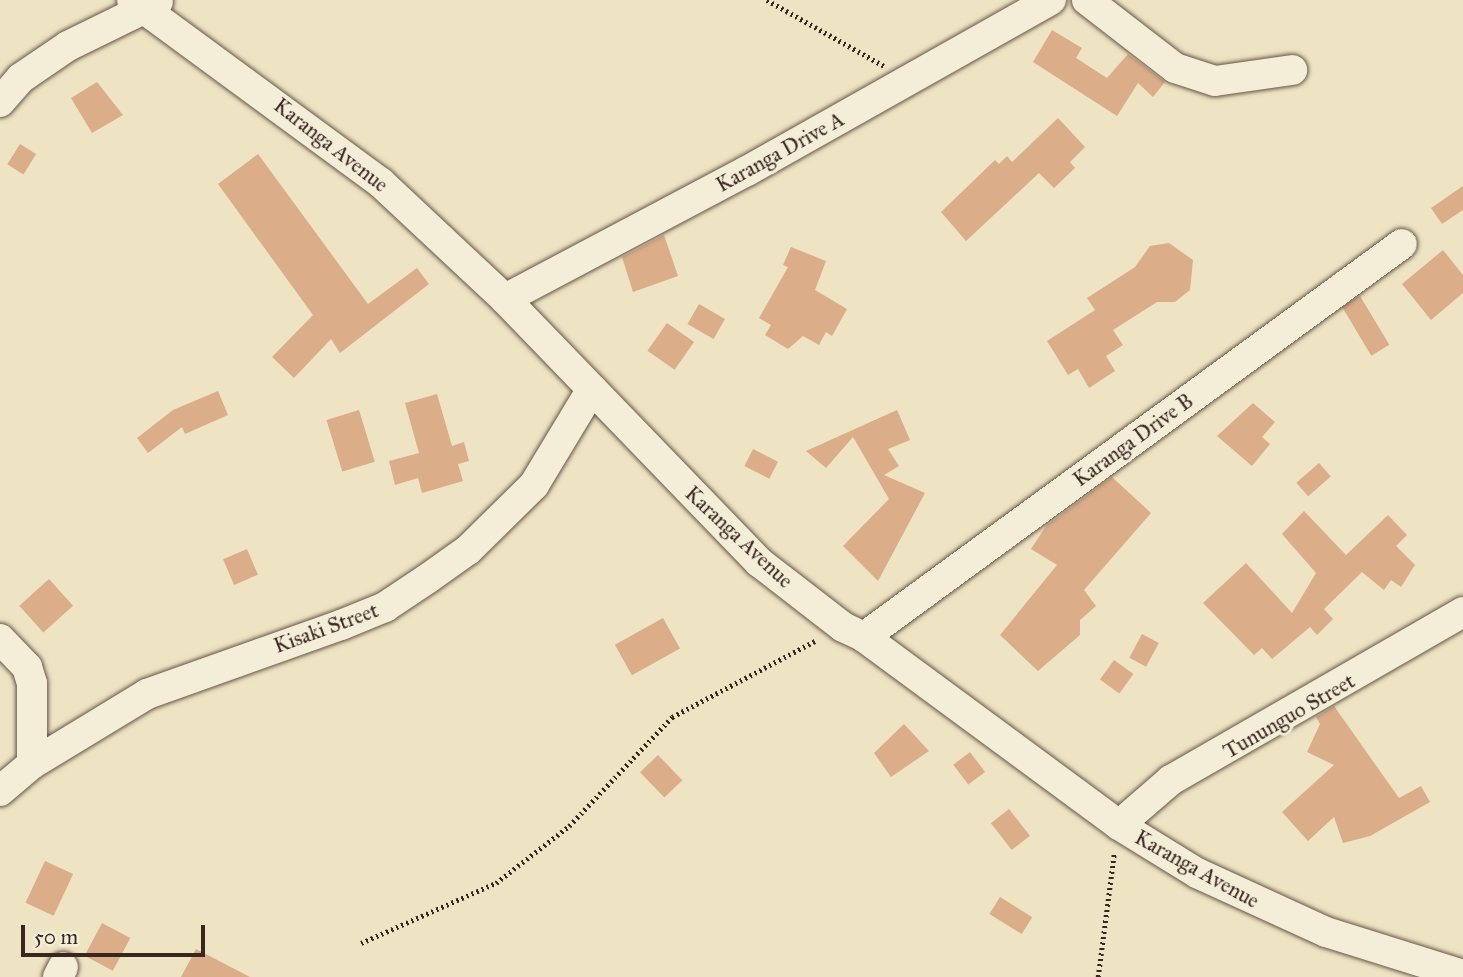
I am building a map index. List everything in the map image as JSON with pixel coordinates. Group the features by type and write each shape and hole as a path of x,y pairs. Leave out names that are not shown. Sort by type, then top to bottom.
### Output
{"street":[{"name":"Karanga Drive A","path":"506,299 1051,0"},
{"path":"1087,0 1175,68 1215,81 1292,70"},
{"path":"0,102 21,78 68,46 146,3"},
{"name":"Karanga Avenue","path":"146,3 381,183 506,299 759,562 853,632 1119,825 1264,906 1463,975"},
{"name":"Karanga Drive B","path":"853,632 1402,244"},
{"name":"Kisaki Street","path":"0,791 32,764 147,694 341,625 396,600 468,550 534,485 592,389"},
{"name":"Tununguo Street","path":"1119,825 1171,780 1463,612"},
{"path":"0,639 27,667 32,683 32,764"}],"path":[{"path":"767,0 909,80"},
{"path":"362,943 496,883 569,826 672,716 853,632"},
{"path":"1098,977 1119,825"}],"building":[{"path":"1052,30 1082,48 1076,58 1107,78 1128,54 1165,82 1153,97 1138,83 1117,116 1033,62"},
{"path":"97,82 123,115 92,133 71,98"},
{"path":"1058,118 1085,147 1070,162 1075,168 1054,188 1039,173 966,241 941,212 995,160 999,164 1007,156 1012,162"},
{"path":"20,144 36,154 23,174 7,164"},
{"path":"258,154 368,304 417,268 429,284 340,353 331,339 294,378 272,357 313,315 218,184"},
{"path":"1463,186 1463,210 1442,224 1431,208"},
{"path":"664,235 678,276 633,292 622,257"},
{"path":"1169,243 1193,260 1190,290 1175,302 1157,302 1113,330 1123,345 1106,356 1115,371 1089,388 1078,369 1068,375 1047,341 1095,310 1087,298 1135,267 1150,246"},
{"path":"791,247 826,261 815,290 847,309 832,336 826,332 819,345 803,336 788,349 765,335 771,325 759,318 788,267 783,265"},
{"path":"1443,250 1463,275 1463,293 1431,320 1402,284"},
{"path":"1360,296 1389,345 1371,356 1342,307"},
{"path":"699,304 725,319 713,339 688,324"},
{"path":"667,323 694,342 675,370 647,351"},
{"path":"218,391 228,415 185,434 182,427 148,453 137,438 173,410"},
{"path":"437,394 452,446 464,442 469,461 458,464 463,481 422,493 418,478 395,485 389,461 419,453 405,403"},
{"path":"1253,403 1275,422 1262,437 1270,444 1252,466 1217,436"},
{"path":"359,410 375,462 342,472 326,420"},
{"path":"897,410 910,440 888,449 899,466 884,475 925,493 878,581 843,546 889,499 853,437 826,468 806,451"},
{"path":"753,449 778,462 769,479 744,466"},
{"path":"1319,463 1331,477 1308,496 1296,483"},
{"path":"1112,477 1151,513 1084,590 1096,606 1080,620 1080,635 1038,671 1000,635 1057,565 1031,549 1046,526"},
{"path":"1304,511 1346,555 1388,515 1407,535 1396,546 1415,565 1401,587 1391,580 1384,590 1362,572 1324,609 1333,619 1317,635 1310,627 1272,659 1262,648 1254,655 1203,603 1246,563 1292,613 1316,573 1282,534"},
{"path":"247,549 258,575 234,585 223,559"},
{"path":"49,579 73,606 43,633 19,606"},
{"path":"663,618 680,649 632,675 615,645"},
{"path":"1142,634 1159,643 1146,667 1129,658"},
{"path":"1114,660 1133,674 1119,694 1100,679"},
{"path":"1334,706 1399,798 1421,786 1430,802 1370,836 1343,843 1334,817 1308,841 1282,812 1334,765 1307,752 1320,724 1316,717"},
{"path":"904,724 929,751 891,777 874,753"},
{"path":"970,752 985,772 968,785 953,765"},
{"path":"658,755 682,780 664,798 640,772"},
{"path":"1009,809 1030,836 1012,850 991,823"},
{"path":"45,861 73,874 54,916 26,903"},
{"path":"1000,897 1032,917 1022,934 989,914"},
{"path":"102,923 130,938 113,971 85,956"},
{"path":"196,949 250,977 181,977"}]}
